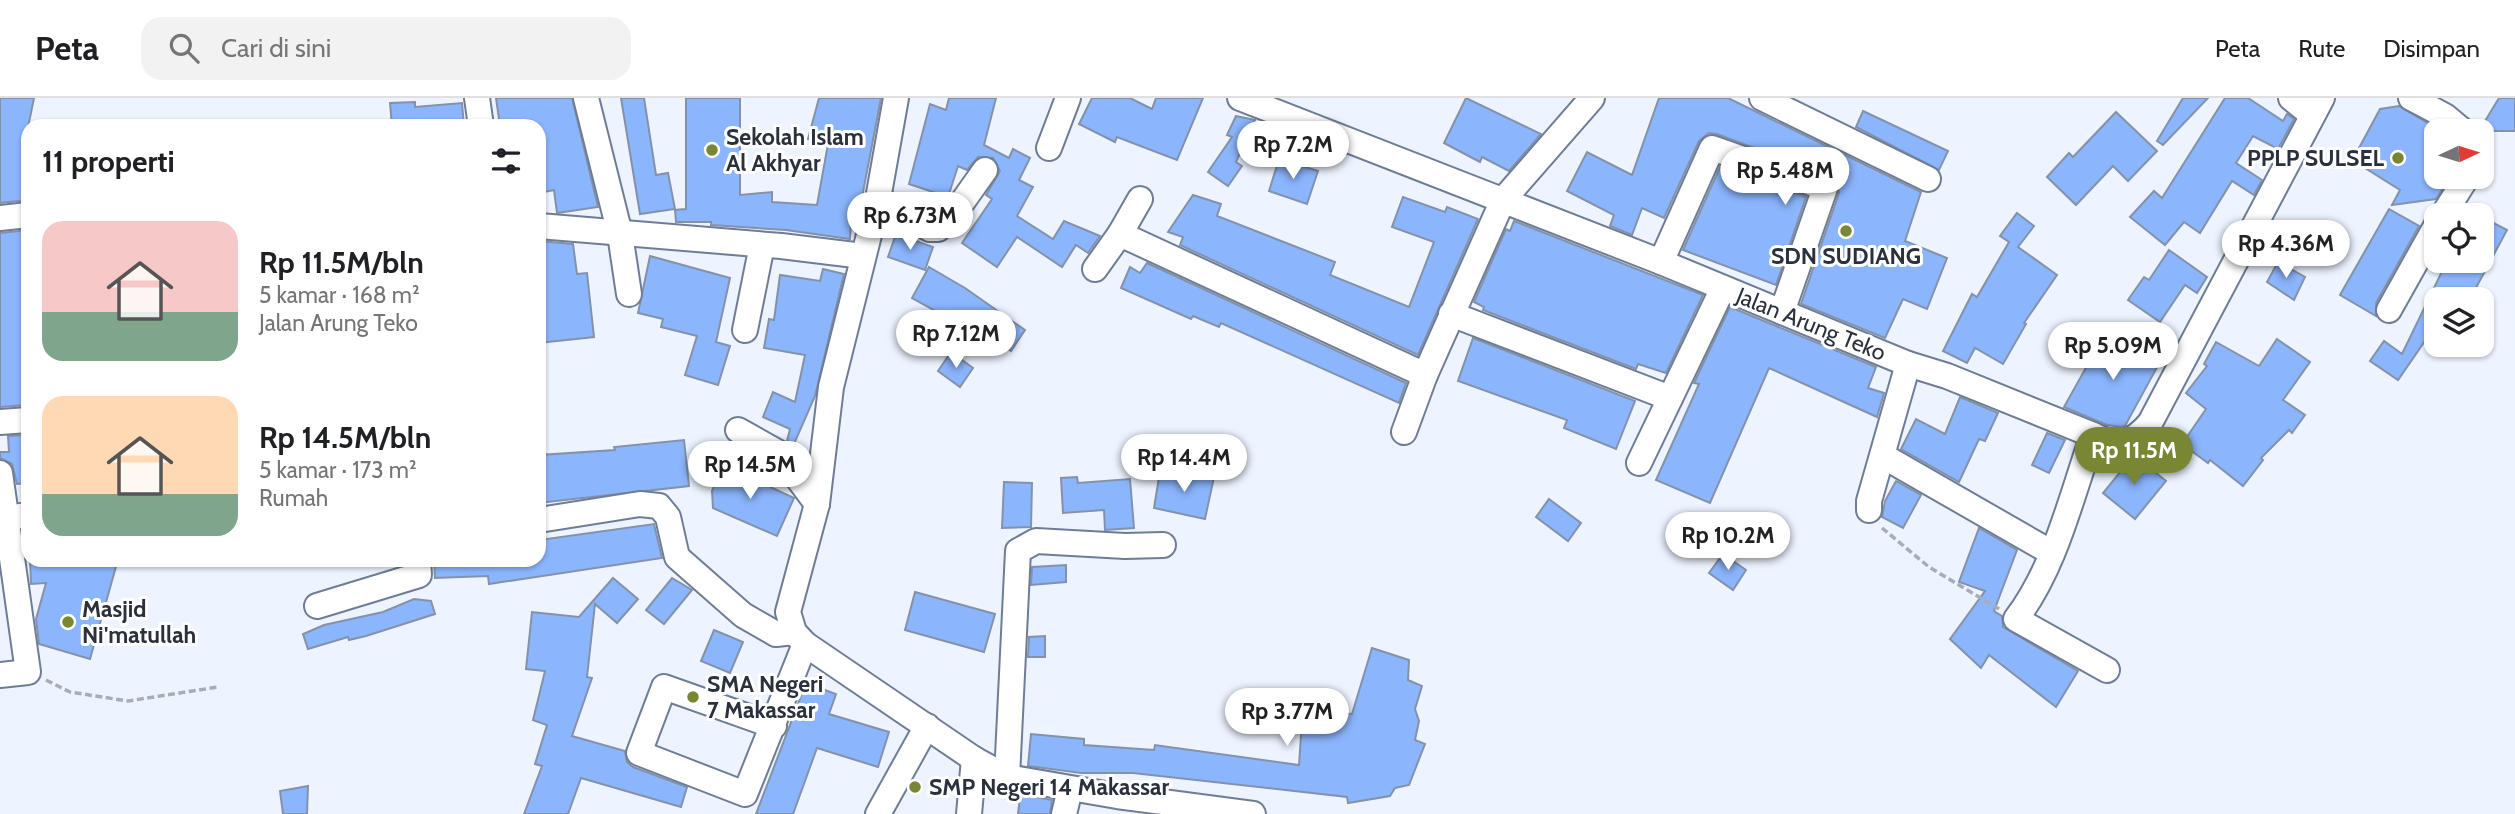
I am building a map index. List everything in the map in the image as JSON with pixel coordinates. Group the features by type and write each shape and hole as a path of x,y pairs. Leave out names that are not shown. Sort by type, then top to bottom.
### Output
{"street":[{"path":"477,98 480,119"},
{"path":"586,98 620,234 629,294"},
{"path":"774,726 664,687 639,753 745,793 774,726 799,638 788,611 817,504 831,387 878,199 896,98"},
{"path":"1049,148 1068,98"},
{"name":"Jalan Arung Teko","path":"1240,98 1661,262 1908,364 1869,501 1869,510"},
{"path":"1404,432 1451,314 1503,200 1592,98"},
{"path":"1762,98 1928,179"},
{"path":"1908,364 1960,381 2112,444 2126,443 2139,436 2150,423 2317,107 2291,98"},
{"path":"2411,98 2448,119"},
{"path":"1661,262 1712,148 1825,188 1782,312"},
{"path":"878,199 930,229 938,229 951,218 985,170"},
{"path":"1095,269 1120,234 1140,199"},
{"path":"0,218 21,216"},
{"path":"546,227 762,244 863,256"},
{"path":"1120,234 1425,375"},
{"path":"745,330 762,244"},
{"path":"2389,310 2424,247"},
{"path":"1639,463 1723,288"},
{"path":"1451,314 1670,398"},
{"path":"0,422 21,420"},
{"path":"738,430 779,453 817,504"},
{"path":"2092,435 2052,553 2029,601 2016,619 2107,670"},
{"path":"1883,456 2052,553"},
{"path":"0,474 21,515"},
{"path":"546,519 640,504 659,506 668,517 677,557 743,615 776,634 799,638 974,759 1007,777 1070,789 1253,814"},
{"path":"0,675 28,672 8,584 21,522"},
{"path":"1007,777 1018,551 1035,541 1125,546 1163,545"},
{"path":"317,606 419,575 418,567"},
{"path":"878,814 927,726"},
{"path":"969,814 974,759"},
{"path":"1064,814 1070,789"}],"path":[{"path":"1869,510 1876,522 1929,567 2016,619"},
{"path":"70,692 128,701 218,687"}],"building":[{"path":"0,98 34,98 30,119 21,119 21,201 0,203"},
{"path":"496,98 572,98 598,207 557,213 554,190 546,192 546,119 499,119"},
{"path":"621,98 644,98 656,175 668,173 675,209 640,214"},
{"path":"686,98 740,98 740,195 772,192 772,202 817,205 828,144 808,139 819,98 881,98 860,208 852,206 850,239 786,230 711,225 711,222 676,222 675,210 686,209"},
{"path":"949,98 996,98 984,145 1009,158 1013,149 1030,158 1019,180 1033,187 1017,216 1053,239 1064,221 1100,236 1088,253 1076,245 1062,267 1017,237 997,267 962,243 992,199 986,195 1000,171 993,158 978,157 967,170 958,166 948,197 909,184 930,104 946,110"},
{"path":"1092,98 1130,98 1152,109 1156,98 1203,98 1177,160 1117,137 1115,142 1079,124"},
{"path":"1466,98 1541,134 1509,171 1482,157 1480,162 1444,143"},
{"path":"1659,98 1728,98 1921,192 1905,241 1947,258 1927,309 1903,299 1885,338 1801,304 1839,193 1837,179 1717,134 1709,133 1699,141 1664,218 1642,208 1632,235 1610,226 1614,215 1567,191 1587,152 1632,175"},
{"path":"2183,98 2208,98 2163,145 2157,141"},
{"path":"2225,98 2248,98 2283,121 2287,114 2294,119 2278,149 2253,136 2236,163 2262,180 2254,195 2232,181 2200,233 2184,222 2165,245 2130,217 2154,191 2162,198"},
{"path":"2499,98 2515,98 2515,131 2494,131 2494,119 2486,119"},
{"path":"415,102 415,107 462,103 463,119 391,119 390,103"},
{"name":"PPLP SULSEL","path":"2399,106 2424,121 2424,189 2442,189 2436,199 2392,205 2400,190 2362,166 2358,150 2380,109"},
{"path":"1863,111 1948,151 1939,170 1856,127"},
{"path":"2116,112 2157,151 2128,181 2113,166 2076,205 2047,177 2069,153 2073,157"},
{"path":"1236,116 1255,120 1236,162 1242,166 1228,186 1208,172 1232,137 1227,135"},
{"path":"1279,159 1318,171 1307,204 1269,191"},
{"path":"1720,167 1806,197 1776,285 1683,250"},
{"path":"1193,195 1221,204 1217,216 1335,262 1330,275 1409,307 1434,242 1392,227 1403,197 1445,212 1447,207 1478,219 1418,355 1180,245 1183,237 1168,232"},
{"name":"PPLP SULSEL","path":"2389,209 2419,226 2376,303 2376,316 2340,295"},
{"path":"2017,213 2034,226 2018,247 2057,275 2024,323 2026,324 2003,364 1975,348 1967,363 1943,351 1972,294 1977,297 2009,242 2000,236"},
{"path":"1514,221 1703,295 1666,373 1638,364 1636,369 1483,310 1484,307 1474,302 1506,229 1510,231"},
{"path":"2494,223 2507,230 2494,254"},
{"path":"21,231 21,406 0,407 0,233"},
{"path":"896,234 933,247 925,270 888,257"},
{"path":"546,242 573,244 577,274 587,273 594,337 546,342"},
{"path":"2169,250 2207,277 2197,293 2185,285 2160,322 2128,300 2144,277 2149,280"},
{"path":"650,256 730,278 716,342 730,346 718,385 685,375 697,336 661,327 663,319 638,313"},
{"path":"2278,262 2305,277 2294,300 2267,282"},
{"path":"1147,263 1406,383 1399,403 1221,323 1219,327 1193,316 1191,319 1121,288 1130,267 1140,273"},
{"path":"929,267 965,288 1025,330 1011,351 952,311 948,318 912,298"},
{"path":"823,269 844,274 815,396 794,444 787,441 790,429 763,417 773,392 795,402 805,355 764,348 769,319 774,320 780,275 820,281"},
{"path":"2441,273 2484,273 2476,287 2434,287"},
{"path":"1730,307 1876,367 1868,388 1884,393 1877,417 1769,368 1710,503 1656,480 1699,384 1694,383"},
{"path":"2424,309 2424,342 2398,380 2370,361 2384,341 2402,354"},
{"path":"2107,330 2161,360 2125,426 2121,427 2107,425 2064,407"},
{"path":"1473,338 1635,401 1616,449 1564,428 1567,420 1458,381"},
{"path":"2277,339 2310,362 2283,400 2305,415 2292,433 2289,430 2261,458 2263,460 2243,486 2210,460 2208,463 2182,444 2206,409 2186,393 2207,366 2204,364 2216,342 2259,366"},
{"path":"951,352 973,368 960,387 938,371"},
{"path":"1960,397 1998,413 1985,441 1979,439 1959,482 1901,449 1916,419 1945,434"},
{"path":"2047,433 2065,440 2049,473 2032,465"},
{"path":"21,435 21,484 17,484 12,464 0,458 0,452 9,452 8,436"},
{"path":"684,440 689,486 546,502 546,455 615,450 614,447"},
{"path":"2134,455 2166,481 2135,519 2103,493"},
{"path":"723,465 794,498 777,536 713,508 712,491"},
{"path":"1160,471 1188,476 1189,472 1214,477 1205,519 1154,508"},
{"path":"1077,477 1078,483 1130,479 1134,528 1105,530 1104,510 1063,513 1061,478"},
{"path":"1896,481 1921,495 1903,528 1882,517 1885,501"},
{"path":"1004,482 1032,483 1031,527 1002,528"},
{"path":"1549,499 1581,523 1568,541 1536,517"},
{"path":"654,524 662,558 489,584 488,576 435,578 434,567 546,567 546,539"},
{"path":"1979,528 2017,550 1994,611 2002,616 2003,627 2078,671 2056,707 1989,655 1981,668 1950,639 1985,591 1959,582"},
{"path":"1723,554 1746,570 1733,590 1709,573"},
{"path":"1066,565 1066,582 1031,585 1032,567"},
{"name":"Masjid Ni'matullah","path":"30,567 116,567 90,659 39,644 36,619 46,583 31,584"},
{"path":"613,578 638,599 617,623 595,604 587,677 592,678 572,736 625,751 627,762 633,767 687,787 681,807 581,778 568,814 524,814 542,766 535,764 547,725 533,720 545,671 526,669 532,612 579,617"},
{"path":"672,578 692,590 664,624 646,610"},
{"path":"915,592 995,614 984,652 905,630"},
{"path":"414,599 431,601 435,614 366,636 349,640 348,637 308,649 303,634 324,625 383,612"},
{"path":"714,630 743,642 730,673 701,661"},
{"path":"1045,636 1045,657 1028,657 1029,637"},
{"path":"1372,648 1409,660 1408,680 1422,686 1415,709 1419,721 1415,740 1425,744 1409,785 1395,788 1390,796 1348,803 1347,797 1133,773 1081,773 1028,766 1031,734 1084,739 1084,745 1154,750 1155,745 1299,765 1302,720 1334,722 1333,713 1352,714"},
{"path":"806,683 836,694 829,714 889,732 878,767 817,748 793,814 756,814"},
{"path":"308,786 307,814 283,814 280,791"},
{"path":"1025,795 1052,800 1050,814 1018,814 1020,797"}],"place":[{"name":"Sekolah Islam Al Akhyar","path":"712,150"},
{"name":"PPLP SULSEL","path":"2398,158"},
{"name":"SDN SUDIANG","path":"1846,231"},
{"name":"Masjid Ni'matullah","path":"68,622"},
{"name":"SMA Negeri 7 Makassar","path":"693,697"},
{"name":"SMP Negeri 14 Makassar","path":"915,787"}]}
